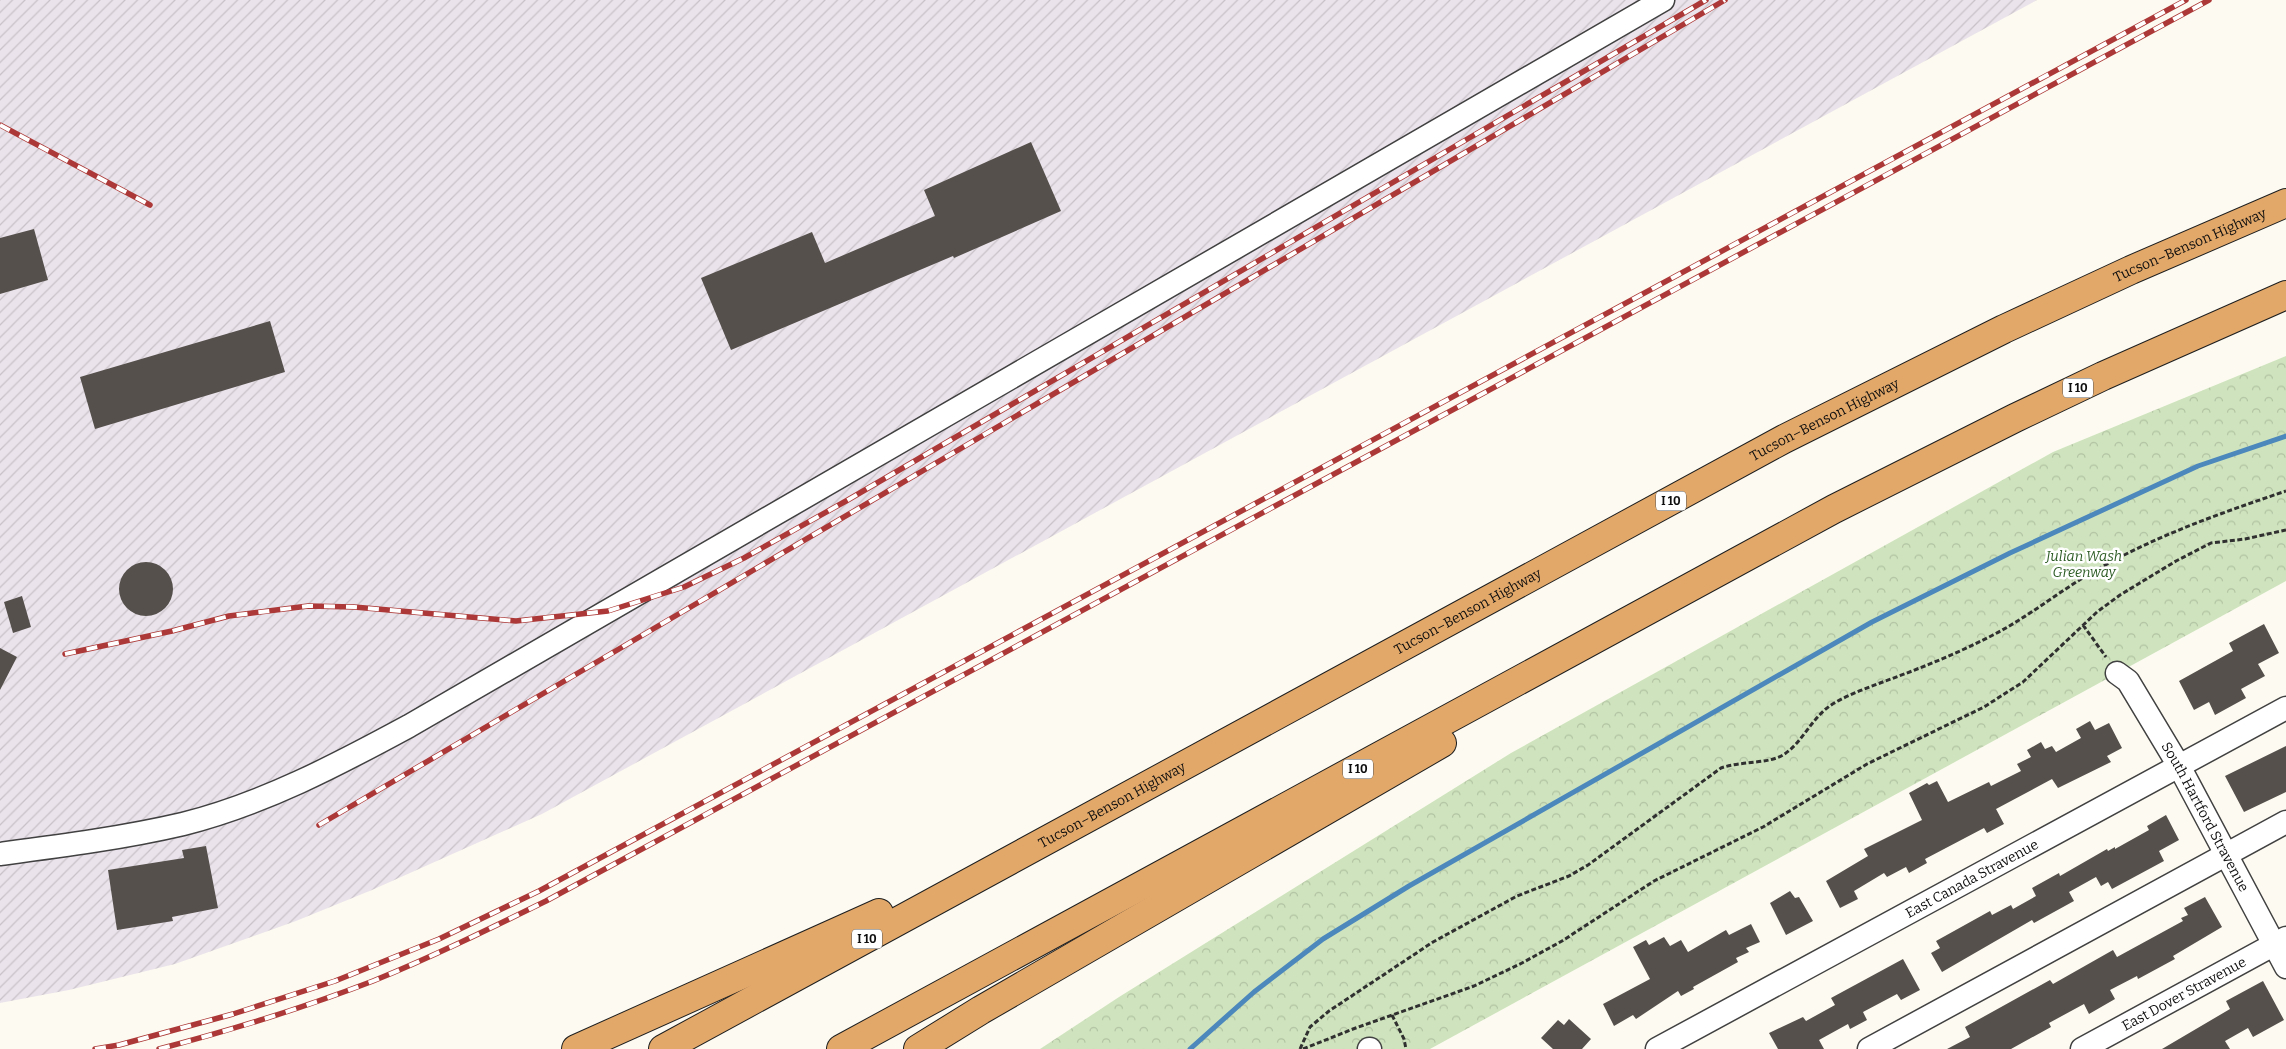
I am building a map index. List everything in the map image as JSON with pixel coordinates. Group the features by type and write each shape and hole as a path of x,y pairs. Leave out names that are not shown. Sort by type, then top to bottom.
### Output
{"highway":[{"name":"Tucson–Benson Highway","path":"663,1049 1807,428 2038,313 2286,203"},
{"name":"I 10","path":"841,1049 1874,489 2103,376 2286,295"},
{"path":"918,1049 981,1010 1472,726 1874,489"},
{"path":"576,1049 1070,828"}],"street":[{"path":"0,854 82,844 184,823 264,797 324,771 409,726 1664,0"},
{"name":"South Hartford Stravenue","path":"2117,674 2128,681 2179,766 2226,854 2280,941 2286,967"},
{"name":"East Canada Stravenue","path":"1657,1049 2286,708"},
{"path":"1869,1049 2286,822"},
{"name":"East Dover Stravenue","path":"2082,1049 2280,941"}],"path":[{"path":"1302,1049 1310,1027 1329,1011 1433,942 1517,896 1569,876 1588,865 1616,847 1721,768 1734,764 1770,760 1784,754 1795,745 1822,712 1836,702 1961,651 1987,638 2039,608 2096,570 2150,541 2286,491"},
{"path":"1302,1049 1474,986 1522,963 1562,941 1654,881 1763,827 1866,764 1984,707 2023,682 2084,625 2120,595 2201,548 2219,541 2245,539 2286,530"},
{"path":"2084,625 2117,674"},
{"path":"1392,1015 1404,1039 1406,1049"}],"shaded area":[{"path":"0,0 2037,0 542,814 372,890 296,921 175,964 69,990 0,1003"}],"green space":[{"name":"Julian Wash Greenway","path":"2286,356 2286,581 1430,1049 1040,1049 1119,997 1511,753 2053,452"}],"building":[{"path":"1031,142 1061,211 954,258 953,256 731,350 701,278 812,232 825,263 935,216 924,190"},
{"path":"34,229 48,280 0,294 0,238"},
{"path":"270,321 285,372 95,429 80,377"},
{"path":"146,562 165,570 173,589 165,608 146,616 127,608 119,589 127,570"},
{"path":"22,596 31,627 13,633 4,602"},
{"path":"2264,624 2279,653 2258,664 2265,676 2241,689 2246,698 2215,715 2209,702 2194,710 2179,681 2233,651 2229,643"},
{"path":"0,648 17,657 0,690"},
{"path":"2090,721 2095,730 2109,723 2122,748 2107,756 2111,762 2058,788 2052,779 1996,809 2004,824 1987,833 1984,828 1925,859 1927,863 1909,873 1906,867 1887,877 1884,873 1854,891 1858,899 1840,908 1826,881 1868,856 1864,849 1922,820 1909,793 1927,783 1929,785 1937,781 1948,802 1989,782 1991,786 2021,771 2017,764 2031,757 2027,750 2041,742 2045,749 2052,746 2056,752 2081,738 2076,729"},
{"path":"2286,746 2286,792 2244,812 2225,776"},
{"path":"2166,815 2179,840 2159,851 2164,861 2112,889 2108,882 2101,886 2096,877 2069,892 2074,901 2034,923 2032,920 1942,972 1931,953 1940,948 1936,941 1990,911 1992,915 2011,905 2013,909 2036,896 2032,888 2059,873 2060,876 2107,849 2108,851 2115,847 2115,849 2149,830 2147,826"},
{"path":"206,846 218,908 172,917 173,921 117,930 108,870 184,858 182,850"},
{"path":"1790,891 1795,898 1799,897 1813,921 1786,935 1770,903"},
{"path":"2205,897 2222,927 2173,956 2175,959 2138,979 2137,976 2110,990 2115,999 2089,1014 2084,1004 2049,1023 2051,1027 2011,1049 1947,1049 1970,1037 1965,1027 2050,980 2053,984 2113,950 2117,957 2183,921 2181,918 2188,915 2184,908"},
{"path":"1751,924 1760,942 1746,948 1749,952 1736,958 1738,962 1693,987 1694,989 1681,996 1678,991 1636,1019 1633,1015 1614,1026 1603,1004 1650,979 1633,947 1646,940 1649,945 1664,937 1670,946 1681,940 1688,952 1726,930 1729,935"},
{"path":"1903,959 1920,990 1901,1000 1897,994 1863,1012 1867,1020 1850,1029 1848,1024 1819,1040 1824,1049 1778,1049 1769,1033 1803,1017 1806,1021 1835,1005 1831,998"},
{"path":"2263,981 2284,1020 2253,1037 2248,1028 2225,1041 2230,1049 2162,1049 2230,1009 2226,1001"},
{"path":"1569,1019 1591,1039 1582,1049 1553,1049 1541,1038 1558,1020 1564,1025"}],"waterway":[{"path":"1190,1049 1254,992 1323,939 1409,886 1872,622 2010,553 2198,466 2286,436"}],"railway":[{"path":"65,654 172,631 229,616 308,606 354,607 516,621 608,611 684,587 744,558 846,501 1706,0"},
{"path":"319,825 1725,0"},
{"path":"95,1049 119,1045 233,1014 335,981 439,939 539,891 2186,0"},
{"path":"159,1049 267,1018 373,981 439,953 546,901 2209,0"},
{"path":"0,125 150,205"}]}
